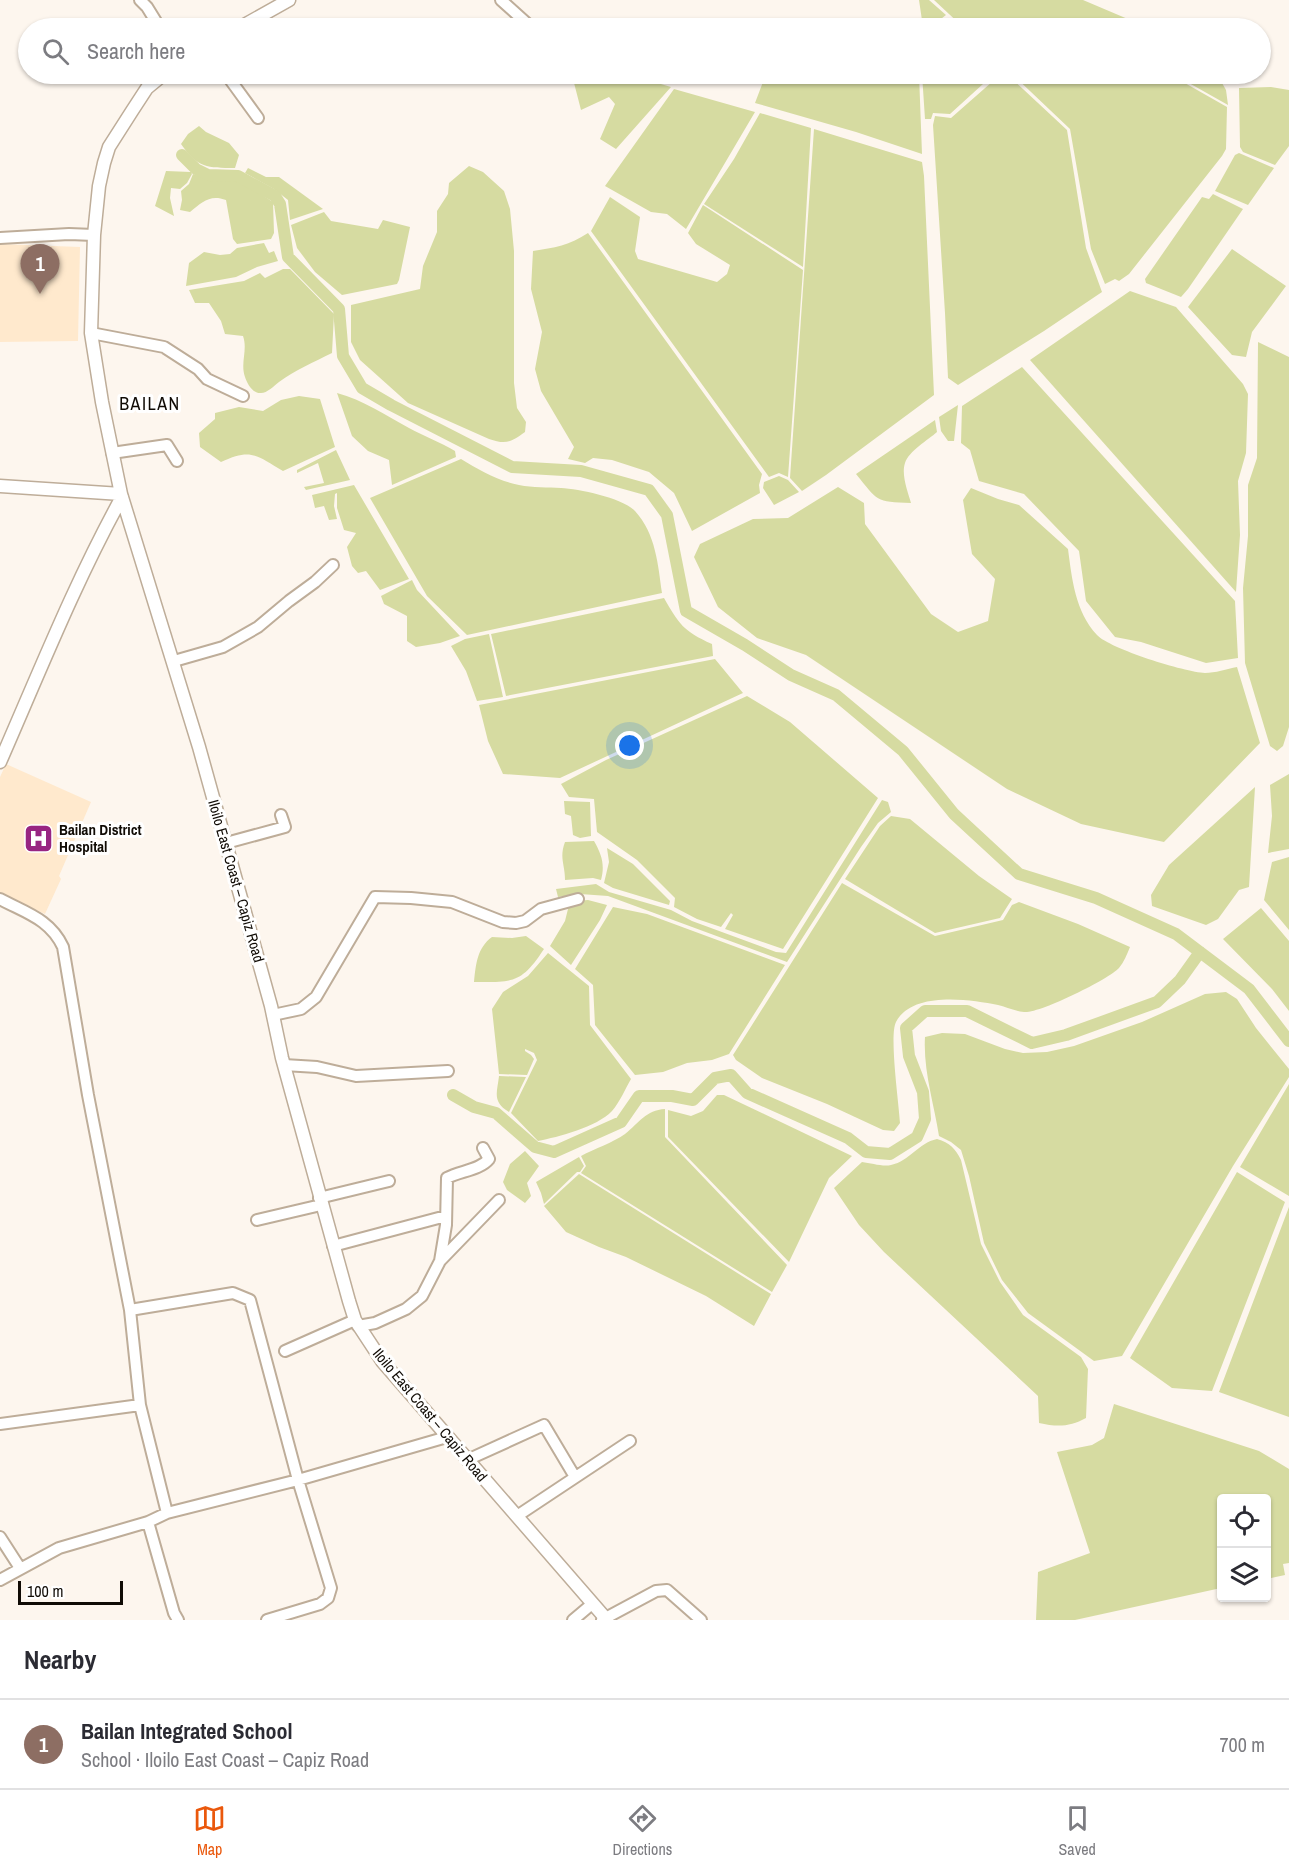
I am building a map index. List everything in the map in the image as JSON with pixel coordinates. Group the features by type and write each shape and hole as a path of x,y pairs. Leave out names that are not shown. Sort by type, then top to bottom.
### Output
{"main road":[{"path":"257,18 289,0"},
{"name":"Iloilo East Coast – Capiz Road","path":"152,84 109,147 99,186 94,235 92,333 121,495 174,661 226,843 273,1015 320,1202 356,1323 382,1361 605,1619"},
{"path":"0,486 121,495 77,587 0,762"}],"street":[{"path":"140,0 154,18"},
{"path":"501,0 521,18"},
{"path":"233,84 258,118"},
{"path":"0,238 94,235"},
{"path":"92,333 164,348 198,369 207,379 243,396"},
{"path":"112,453 167,445 177,461"},
{"path":"174,661 223,647 258,627 333,565"},
{"path":"226,843 285,827 281,815"},
{"path":"273,1015 301,1009 316,997 375,897 452,902 503,922 525,921 541,909 578,899"},
{"path":"0,899 43,922 56,933 63,947 88,1095 130,1310 140,1405 167,1513"},
{"path":"284,1065 317,1067 356,1076 448,1071"},
{"path":"440,1261 446,1216 447,1178 485,1163 489,1159 483,1148"},
{"path":"257,1220 389,1180"},
{"path":"285,1352 356,1323 375,1323 406,1309 422,1296 440,1261 499,1200"},
{"path":"333,1246 446,1216"},
{"path":"130,1310 233,1293 250,1300 298,1480 331,1588 328,1598 321,1604 267,1620"},
{"path":"0,1424 140,1405"},
{"path":"467,1460 543,1425 575,1477"},
{"path":"0,1580 59,1548 148,1522 167,1513 298,1480 447,1437"},
{"path":"517,1516 630,1441"},
{"path":"148,1522 178,1620"},
{"path":"0,1537 20,1568"},
{"path":"605,1619 656,1591 667,1590 701,1620"},
{"path":"573,1620 592,1604"}],"shaded area":[{"path":"919,0 929,0 946,15 942,18 922,18"},
{"path":"934,0 1083,0 1125,18 953,18"},
{"path":"574,84 661,84 671,87 616,149 600,139 615,104 609,97 581,110"},
{"path":"762,84 919,84 922,154 856,132 755,103"},
{"path":"923,84 983,84 950,114 933,113 931,119 925,119"},
{"path":"990,84 1018,84 1067,130 1086,248 1102,292 958,385 948,378 933,125 935,116 951,118"},
{"path":"1023,84 1187,84 1227,107 1226,149 1222,156 1129,274 1119,281 1115,279 1105,284 1091,249 1070,129"},
{"path":"1191,84 1223,84 1228,105"},
{"path":"1271,87 1289,90 1289,146 1275,165 1243,152 1240,147 1239,88"},
{"path":"674,89 755,112 686,229 667,214 651,212 605,186"},
{"path":"760,113 811,128 803,267 704,204 734,159"},
{"path":"199,126 229,143 239,155 235,168 204,165 187,152 181,144 188,134"},
{"path":"814,129 922,162 934,395 802,491 790,478"},
{"path":"1239,153 1274,168 1248,205 1215,191 1235,155"},
{"path":"469,166 483,172 504,191 510,209 514,251 514,383 517,408 526,422 525,432 504,442 489,439 408,403 360,360 351,342 351,305 420,289 423,266 437,232 437,211 448,194 449,183"},
{"path":"248,168 266,177 279,177 323,209 290,220 288,200 274,189 245,173"},
{"path":"166,171 191,172 192,174 180,189 171,188 170,198 174,216 155,206"},
{"path":"193,174 212,180 239,180 273,202 274,233 271,239 237,244 233,239 226,200 220,198 202,202 190,212 180,210 181,191 189,184"},
{"path":"1213,194 1243,209 1188,289 1181,297 1146,283 1145,279 1202,197 1209,199"},
{"path":"610,197 640,217 635,251 638,259 717,282 727,274 730,265 696,244 688,233 703,205 803,270 788,477 779,473 769,477 591,231"},
{"path":"324,212 331,221 378,229 383,220 410,227 397,284 342,295 315,272 297,248 291,225"},
{"path":"588,233 762,474 759,485 760,493 692,531 674,493 649,472 612,460 593,458 585,463 568,459 574,447 541,391 535,369 542,332 531,289 533,251 562,245"},
{"path":"264,243 269,253 274,251 278,261 257,267 236,277 186,286 189,263 204,252 230,254 237,248"},
{"path":"0,244 80,247 78,341 0,342"},
{"path":"1232,249 1286,286 1252,332 1246,357 1232,355 1188,307"},
{"path":"283,269 290,269 334,314 332,353 305,366 267,391 257,393 252,390 244,372 243,336 225,334 221,321 209,303 195,303 189,290 244,281 260,273 265,278"},
{"path":"1130,291 1176,307 1243,384 1248,394 1246,453 1238,481 1240,535 1236,592 1030,360"},
{"path":"1258,342 1289,357 1289,727 1283,746 1277,751 1270,746 1245,663 1243,588 1248,536 1248,485 1257,458"},
{"path":"1022,367 1235,601 1238,658 1206,663 1141,642 1115,637 1086,601 1079,551 1024,494 979,481 970,450 961,443 962,406"},
{"path":"337,393 365,404 455,451 456,457 392,485 389,460 368,451 352,436"},
{"path":"299,396 320,399 335,447 283,471 259,457 247,454 221,462 200,447 199,433 215,419 215,413 239,407 263,411 281,400"},
{"path":"958,405 954,441 948,441 941,431 939,417"},
{"path":"935,420 937,432 915,450 905,463 904,478 911,503 884,501 874,495 856,474"},
{"path":"336,450 350,480 306,490 304,487 324,483 318,463 297,473 297,470"},
{"path":"461,459 489,475 511,483 530,487 578,490 611,498 629,506 642,520 652,540 662,593 467,635 427,596 370,498"},
{"path":"779,476 788,480 799,492 774,505 763,488 764,482"},
{"path":"354,485 409,579 380,590 366,571 358,573 352,566 347,547 356,533 344,530 337,508 337,493 334,506 337,519 329,520 324,506 315,508 312,495"},
{"path":"838,487 864,503 865,524 931,614 958,632 988,621 995,579 972,554 963,500 971,488 1019,505 1068,549 1079,605 1090,626 1105,641 1148,659 1195,672 1217,672 1237,667 1260,743 1164,842 1081,824 1007,789 806,655 757,638 718,607 694,557 700,544 753,519 788,518"},
{"path":"412,580 417,590 460,636 440,643 416,647 407,641 407,616 384,604 381,596"},
{"path":"664,598 688,631 712,644 713,656 506,696 491,634"},
{"path":"489,634 503,697 477,701 466,671 451,646 465,639"},
{"path":"715,659 743,693 560,778 503,774 488,741 479,705"},
{"path":"747,696 790,722 878,798 783,949 725,929 733,915 731,913 721,927 697,919 674,907 675,898 637,860 597,832 594,799 569,797 561,784 606,760"},
{"name":"Bailan District Hospital","path":"6,764 91,802 45,914 0,893 0,777"},
{"path":"1289,774 1289,849 1268,853 1272,816 1270,785"},
{"path":"1255,787 1249,887 1239,890 1218,919 1206,925 1152,906 1151,895 1169,865"},
{"path":"882,800 888,802 891,812 878,823 861,847 787,962 608,896 580,894 558,897 556,889 596,884 609,892 671,910 692,921 776,952 786,953"},
{"path":"564,801 590,802 591,836 580,838 573,835 571,816 565,814"},
{"path":"891,816 910,819 979,876 1012,899 1000,918 935,933 845,879 880,826"},
{"path":"594,841 602,860 601,880 593,878 565,880 562,857 565,842"},
{"path":"607,848 633,864 670,901 669,905 613,888 604,883 609,862"},
{"path":"1289,857 1289,930 1264,900 1272,862"},
{"path":"842,883 935,936 1003,920 1012,905 1019,902 1130,947 1121,966 1113,973 1044,1008 1024,1012 972,1001 942,1000 915,1005 904,1012 896,1022 894,1029 900,1123 894,1131 883,1130 762,1078 736,1060 733,1055"},
{"path":"588,900 607,905 571,965 550,946 565,921 569,905 576,901"},
{"path":"613,907 647,914 785,965 729,1054 712,1060 687,1063 663,1072 635,1075 595,1025 593,985 575,969"},
{"path":"1261,908 1289,941 1289,1011 1272,989 1223,939"},
{"path":"526,936 544,949 529,969 515,979 507,981 474,982 478,957 487,941 492,937"},
{"path":"548,953 589,986 590,1025 631,1079 618,1104 605,1117 577,1130 538,1141 511,1113 537,1060 534,1053 525,1049 534,1059 527,1075 499,1074 492,1009 503,992 528,976"},
{"path":"1226,992 1237,999 1256,1028 1289,1069 1289,1077 1233,1166 1122,1356 1094,1361 1028,1313 1002,1280 984,1243 961,1150 939,1136 927,1074 925,1037 942,1033 965,1034 1005,1049 1023,1053 1047,1052 1074,1046 1142,1022 1205,994"},
{"path":"499,1076 526,1077 509,1112 498,1101"},
{"path":"1289,1084 1289,1196 1240,1167"},
{"path":"717,1095 724,1095 852,1156 829,1178 789,1262 668,1137 668,1110 691,1116 703,1111"},
{"path":"665,1109 665,1137 787,1265 772,1292 581,1173 586,1166 581,1156 625,1134 648,1114"},
{"path":"937,1139 952,1146 961,1160 981,1244 1000,1282 1023,1315 1081,1357 1088,1369 1086,1418 1063,1425 1039,1423 1038,1396 884,1252 859,1225 834,1188 862,1162 881,1165 898,1163 924,1144"},
{"path":"525,1151 539,1166 527,1183 531,1196 525,1203 507,1190 503,1182 510,1164"},
{"path":"579,1157 584,1166 580,1172 577,1172 544,1204 536,1182"},
{"path":"1237,1172 1285,1202 1212,1391 1172,1388 1130,1358"},
{"path":"579,1174 771,1294 754,1326 706,1296 626,1257 566,1232 544,1206"},
{"path":"1289,1207 1289,1417 1219,1392"},
{"path":"1114,1404 1259,1451 1289,1469 1289,1563 1283,1564 1285,1575 1271,1578 1271,1494 1217,1494 1217,1589 1075,1620 1036,1620 1038,1572 1090,1553 1057,1452 1092,1445 1104,1438"}],"waterway":[{"path":"182,155 196,169 208,175 238,176 275,196 280,204 288,257 339,309 343,356 362,388 512,467 581,471 649,490 667,515 686,611 791,675 836,695 903,751 954,814 1019,874 1096,898 1176,934 1249,989 1289,1041"},
{"path":"453,1095 474,1107 496,1113 535,1147 554,1152 621,1122 639,1096 672,1096 693,1100 715,1078 731,1075 747,1093 848,1138 866,1152 890,1154 917,1137 925,1119 923,1092 909,1056 906,1028 925,1011 967,1011 1032,1043 1066,1035 1157,1002 1180,980 1200,952"}],"place":[{"name":"Bailan Integrated School","path":"40,294"},
{"name":"Bailan District Hospital","path":"38,839"}],"district":[{"name":"BAILAN","path":"150,404"}]}
